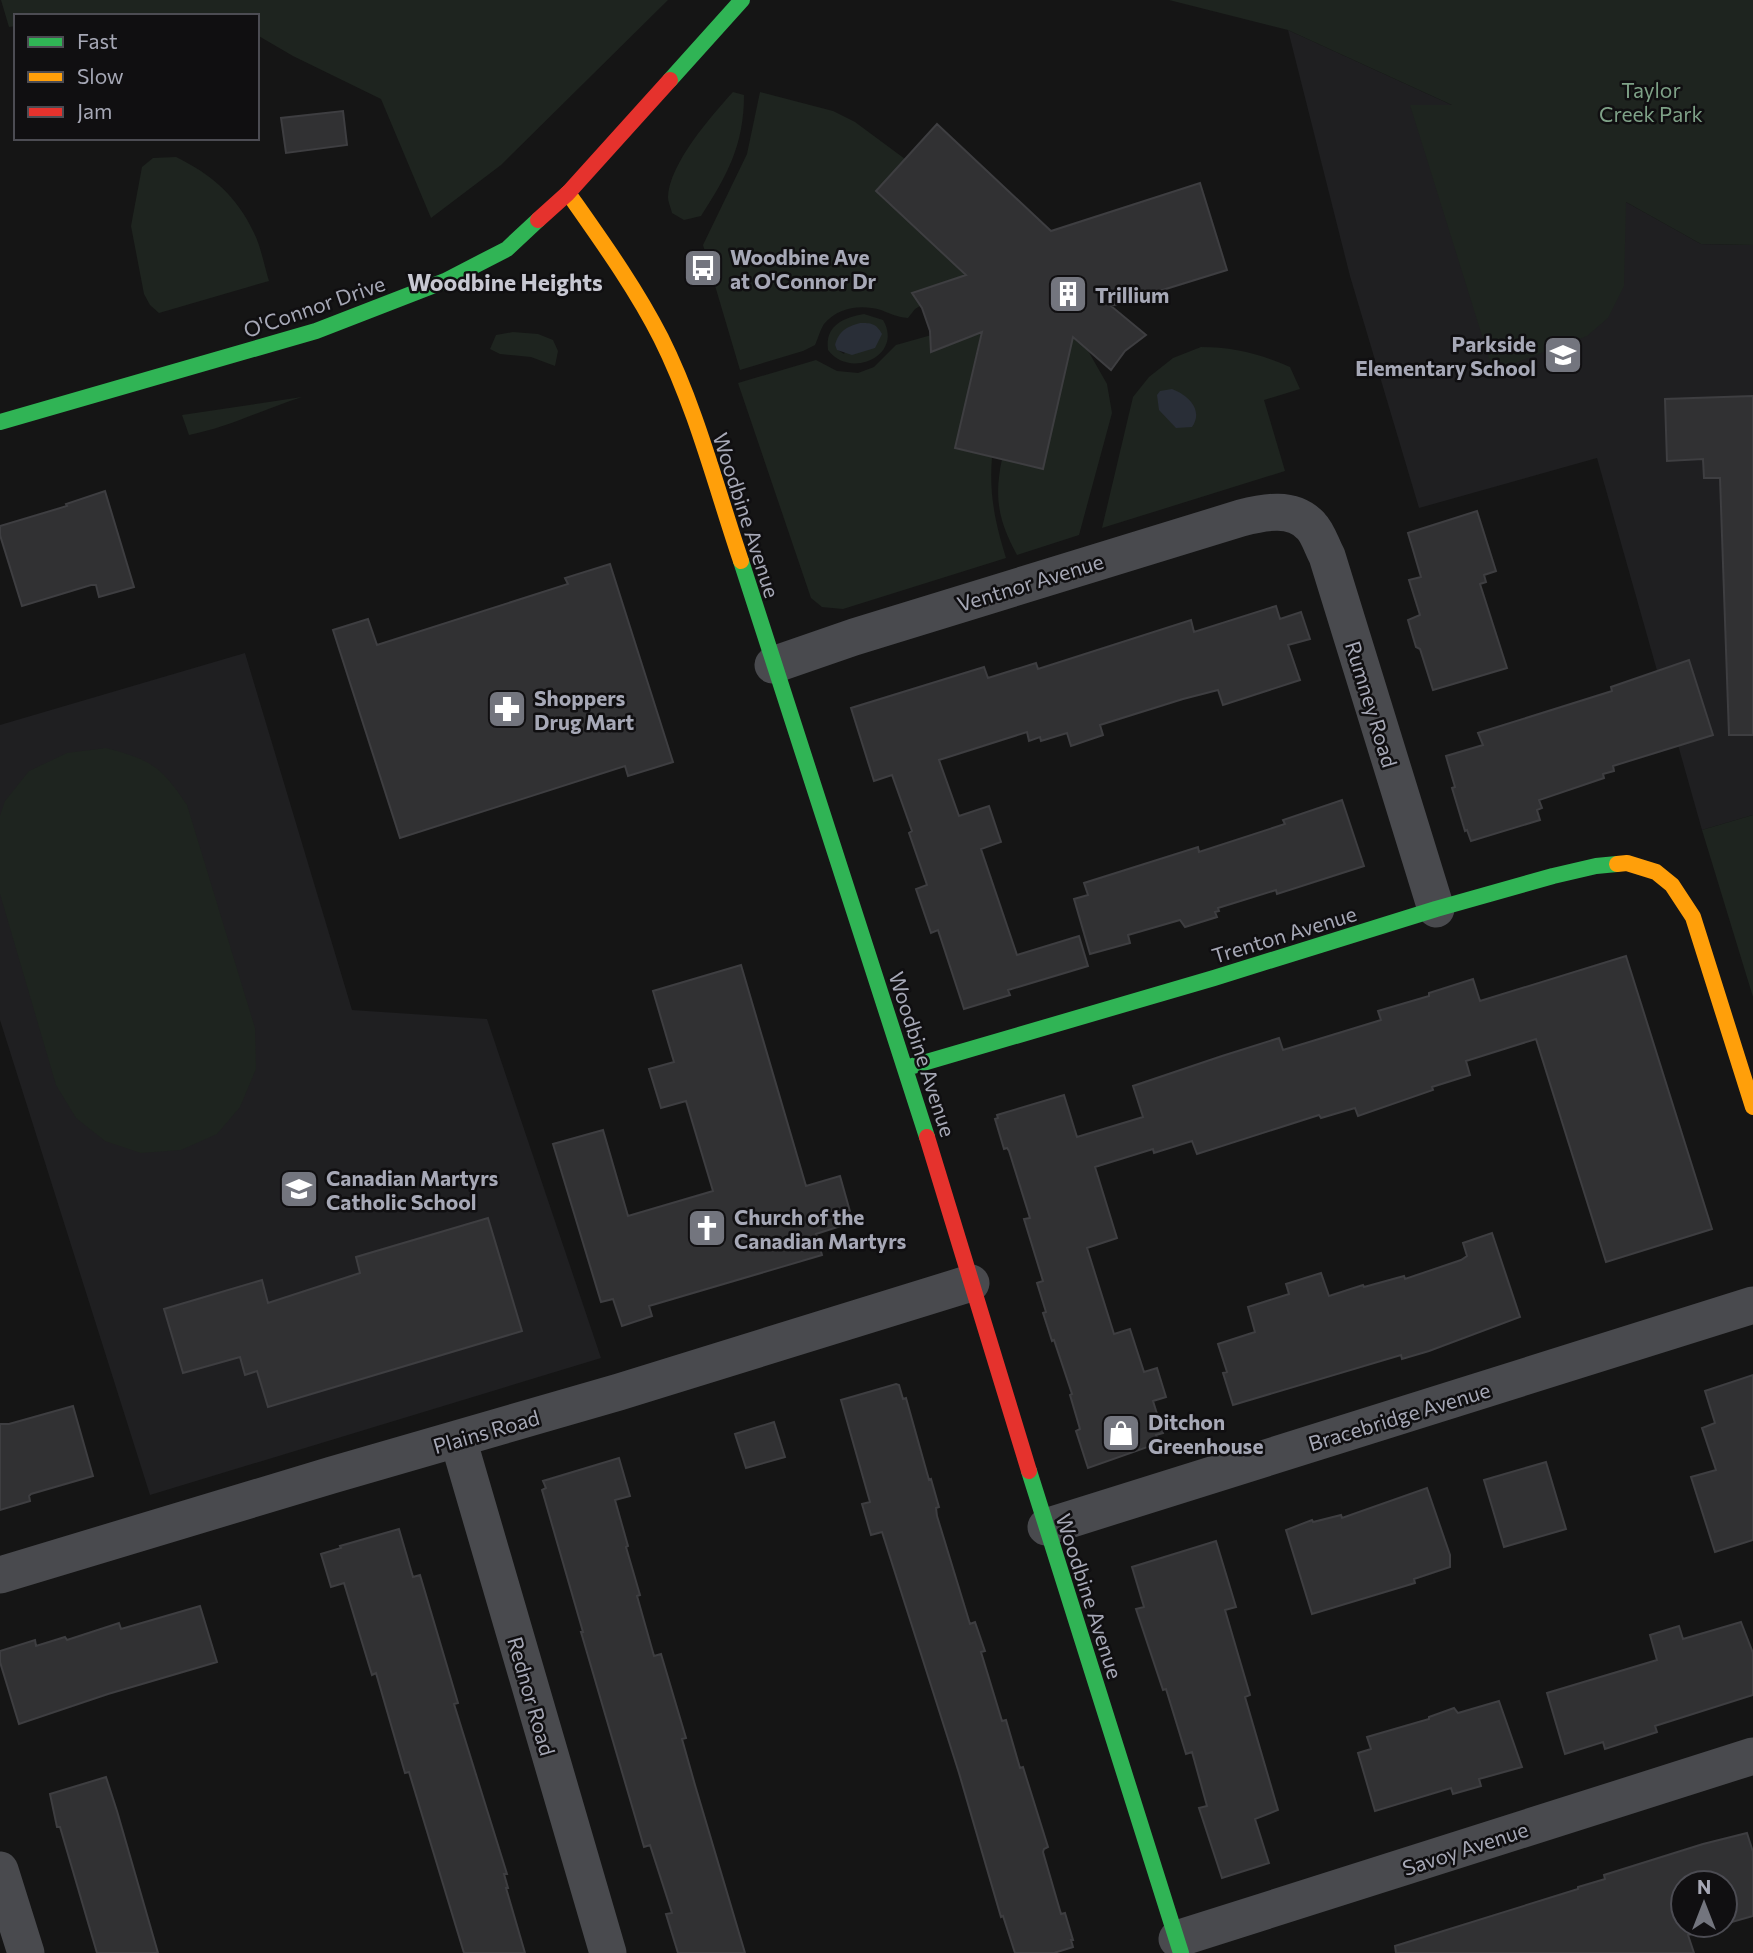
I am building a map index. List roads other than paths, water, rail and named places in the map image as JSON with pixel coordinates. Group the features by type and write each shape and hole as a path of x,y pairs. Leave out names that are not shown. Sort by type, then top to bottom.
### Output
{"main road":[{"name":"O'Connor Drive","path":"0,422 316,331 445,281 508,249 568,193 741,1"},
{"name":"Woodbine Avenue","path":"568,193 616,261 661,338 694,418 906,1068 1046,1527 1179,1946"},
{"name":"Trenton Avenue","path":"906,1068 1214,978 1436,909 1596,866 1627,863 1657,872 1672,885 1693,917 1753,1107"}],"street":[{"name":"Ventnor Avenue","path":"774,665 854,637 1241,518 1259,513 1290,512"},
{"name":"Rumney Road","path":"1290,512 1311,526 1326,556 1436,909"},
{"name":"Plains Road","path":"0,1574 655,1381 971,1283"},
{"name":"Bracebridge Avenue","path":"1046,1527 1753,1306"},
{"name":"Rednor Road","path":"458,1439 608,1953"},
{"name":"Savoy Avenue","path":"1179,1946 1753,1756"},
{"path":"0,1870 26,1953"}],"place":[{"name":"Woodbine Ave at O'Connor Dr","path":"703,268"},
{"name":"Trillium","path":"1068,294"},
{"name":"Parkside Elementary School","path":"1563,355"},
{"name":"Shoppers Drug Mart","path":"507,709"},
{"name":"Canadian Martyrs Catholic School","path":"299,1189"},
{"name":"Church of the Canadian Martyrs","path":"707,1228"},
{"name":"Ditchon Greenhouse","path":"1121,1433"}],"district":[{"name":"Woodbine Heights","path":"505,282"}],"park label":[{"name":"Taylor Creek Park","path":"1651,101"}]}
